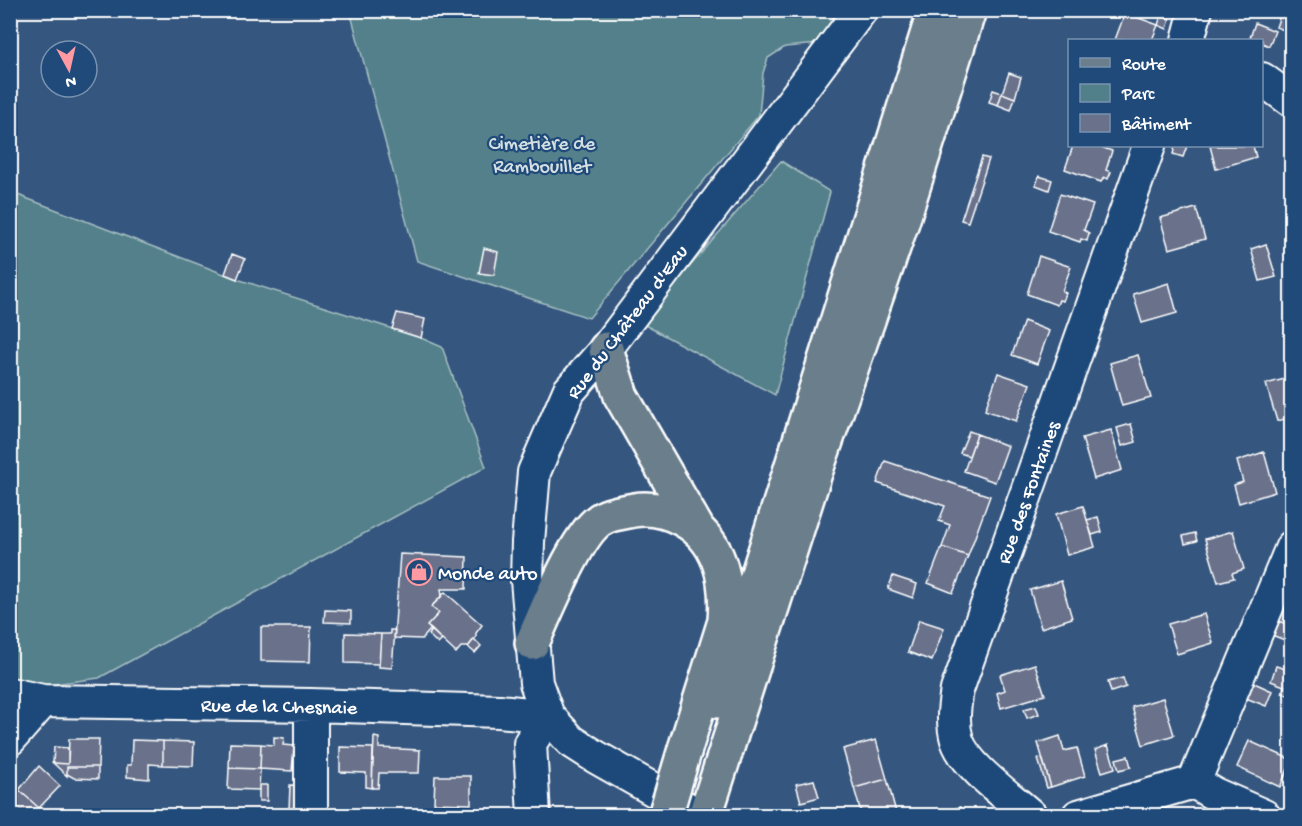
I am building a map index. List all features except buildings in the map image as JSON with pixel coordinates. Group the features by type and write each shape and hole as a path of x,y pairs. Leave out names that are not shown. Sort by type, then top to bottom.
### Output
{"main road":[{"path":"665,816 703,755 935,10"},
{"path":"681,816 815,473 902,222 969,10"},
{"path":"606,349 621,396 697,528 717,555 727,599 703,755 703,816"},
{"path":"532,643 562,575 588,531 603,518 645,509 668,511 697,528"}],"street":[{"name":"Rue du Château d'Eau","path":"548,716 536,683 527,580 528,542 534,472 569,391 606,349 861,10"},
{"path":"1189,39 1196,10"},
{"path":"1263,80 1292,101"},
{"name":"Rue des Fontaines","path":"1031,816 965,757 957,742 954,725 957,690 1149,147"},
{"path":"1194,782 1292,547"},
{"name":"Rue de la Chesnaie","path":"10,694 43,701 311,705 499,711 548,716"},
{"path":"10,739 43,701"},
{"path":"311,705 311,816"},
{"path":"534,816 530,743 548,716 571,741 596,758 703,816"},
{"path":"1078,816 1194,782 1214,794 1264,816"}],"green space":[{"name":"Cimetière de Rambouillet","path":"350,11 838,11 818,44 785,47 768,58 763,73 759,115 589,318 417,261"},
{"path":"781,161 830,192 775,395 641,323"},
{"path":"10,192 237,279 421,338 442,347 486,467 99,678 46,685 11,679"}],"place":[{"name":"Monde auto","path":"419,572"}]}
